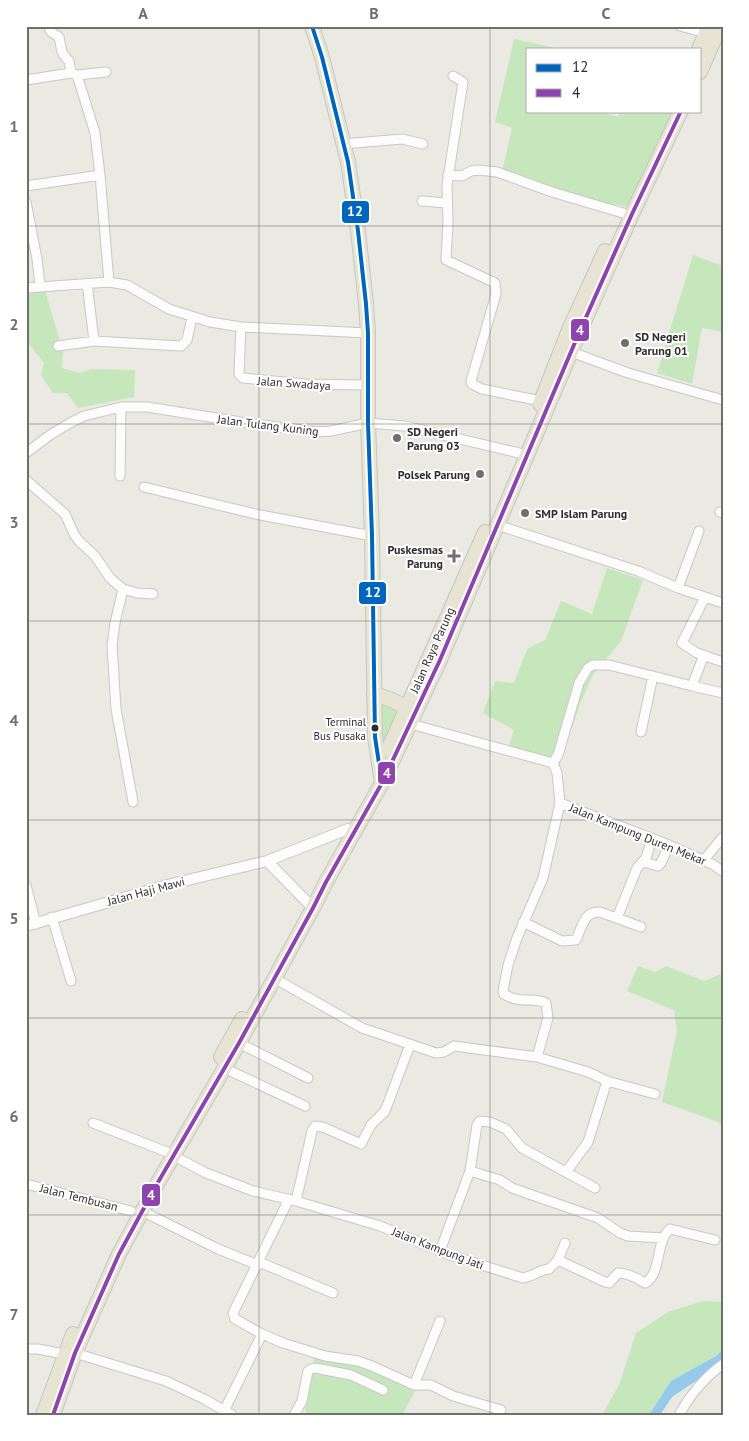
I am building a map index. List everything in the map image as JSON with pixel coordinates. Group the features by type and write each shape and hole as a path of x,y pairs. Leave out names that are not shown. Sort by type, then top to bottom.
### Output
{"highway":[{"path":"702,67 720,26"},
{"path":"699,48 707,30"},
{"name":"Jalan Raya Parung","path":"483,549 497,525 623,213 671,112"},
{"name":"Jalan Raya Parung","path":"170,1154 310,905 326,882 382,783 408,716 483,549 519,453 541,401 681,112"},
{"path":"374,694 392,700 408,716"},
{"name":"Jalan Raya Parung","path":"53,1415 70,1353 87,1302 153,1182 239,1043 408,716"},
{"name":"Jalan Raya Parung","path":"42,1415 70,1353"}],"main road":[{"path":"312,26 322,57 348,162 357,223 368,333 367,385 372,536 375,737 382,783"}],"street":[{"path":"48,26 51,32 59,37 61,50 69,61 95,134 109,282"},
{"path":"680,26 707,30"},
{"path":"26,80 106,72"},
{"path":"453,76 463,82 448,176 446,260 491,280 495,283 496,288 489,322 471,377 472,384 482,389 541,401"},
{"path":"343,144 402,139 423,144"},
{"path":"448,176 462,176 478,170 497,172 552,192 623,213"},
{"path":"26,186 100,175"},
{"path":"422,201 447,203"},
{"path":"26,202 40,286"},
{"path":"26,288 109,282 127,285 169,309 192,317 241,327 368,333"},
{"path":"87,283 94,341"},
{"path":"58,346 94,341 181,346 187,340 192,317"},
{"name":"Jalan Swadaya","path":"241,327 239,374 243,378 305,384 367,385"},
{"path":"567,350 628,372 723,400"},
{"path":"120,476 121,407"},
{"name":"Jalan Tulang Kuning","path":"26,454 70,422 84,416 121,407 147,407 316,432 331,431 368,423 405,426 519,453"},
{"path":"26,480 65,514 74,534 95,556 110,578 123,589 137,593 153,594"},
{"path":"144,487 255,514 372,536"},
{"path":"497,525 638,571 723,604"},
{"path":"678,588 699,531"},
{"path":"123,589 112,645 116,709 133,802"},
{"path":"705,597 682,642 692,650 723,662"},
{"path":"692,686 704,655"},
{"path":"408,716 553,763 558,755 579,683 588,668 600,664 723,693"},
{"path":"641,732 653,676"},
{"name":"Jalan Kampung Duren Mekar","path":"553,763 557,773 560,803 669,845 704,860 723,872"},
{"path":"537,1057 548,1018 546,1004 541,1001 522,1001 509,998 503,991 508,965 523,922 543,878 560,803"},
{"name":"Jalan Haji Mawi","path":"31,925 52,917 171,884 267,861 348,829"},
{"path":"617,918 637,868 644,862 652,838"},
{"path":"704,860 722,838"},
{"path":"644,862 658,866 669,845"},
{"path":"267,861 310,905"},
{"path":"26,885 31,925"},
{"path":"523,922 566,942 576,940 587,915 593,911 641,927"},
{"path":"52,917 71,981"},
{"path":"274,978 362,1028 436,1053 444,1052 454,1046 537,1057 578,1068 607,1081 655,1094"},
{"path":"239,1043 308,1078"},
{"path":"410,1045 385,1111 371,1125 361,1144 323,1127 315,1126 292,1200 233,1316 262,1334 283,1343 317,1354 358,1361 414,1385 431,1385 453,1396 501,1410"},
{"path":"224,1068 305,1106"},
{"path":"566,1172 583,1151 592,1132 607,1081"},
{"path":"440,1251 470,1171 477,1125 480,1121 490,1122 506,1129 522,1148 595,1188"},
{"name":"Jalan Kampung Jati","path":"93,1123 170,1154 222,1180 253,1191 292,1200 395,1231 440,1251 523,1278 549,1269 558,1260"},
{"path":"470,1171 500,1180 512,1188 598,1218 620,1233 628,1236 664,1238"},
{"name":"Jalan Tembusan","path":"26,1184 136,1211 218,1249 332,1293"},
{"path":"565,1243 558,1260 605,1282 609,1282 618,1273 626,1273 646,1283 652,1277 664,1238 670,1229 715,1240"},
{"path":"414,1385 440,1321"},
{"path":"26,1349 70,1353 166,1381 228,1412 262,1334"},
{"path":"679,1415 689,1397 711,1373 723,1364"},
{"path":"294,1415 300,1406 308,1371 311,1368 350,1375 383,1390"}],"green space":[{"path":"514,39 556,48 526,48 526,112 602,112 618,117 620,112 672,112 630,207 579,198 502,172 512,128 495,122"},
{"path":"693,255 723,266 723,332 702,328 692,384 657,373"},
{"path":"45,290 63,352 62,368 80,373 92,369 135,370 134,397 78,408 67,393 53,393 41,375 44,363 26,340 26,294"},
{"path":"607,568 643,580 621,641 593,675 580,704 558,768 507,753 514,730 483,713 495,681 514,683 527,649 545,640 561,601 592,614"},
{"path":"385,702 398,709 400,715 387,741 380,738 379,706"},
{"path":"638,966 655,972 666,966 704,981 723,973 723,1126 718,1122 662,1102 677,1030 674,1010 627,991"},
{"path":"703,1301 723,1302 723,1349 716,1356 671,1381 649,1415 604,1415 603,1413 619,1385 636,1333 668,1312"},
{"path":"315,1355 361,1365 417,1388 402,1415 306,1415 305,1405"}],"water":[{"path":"723,1349 723,1363 672,1397 660,1415 649,1415 671,1381 716,1356"}],"transit line":[{"name":"12","path":"312,26 322,57 348,162 366,304 375,737 382,783"},
{"name":"4","path":"53,1415 75,1353 119,1254 157,1184 239,1043 382,783 440,660 579,333 632,214 681,112"}],"place":[{"name":"SD Negeri Parung 01","path":"625,343"},
{"name":"SD Negeri Parung 03","path":"397,438"},
{"name":"Polsek Parung","path":"480,474"},
{"name":"SMP Islam Parung","path":"525,513"},
{"name":"Puskesmas Parung","path":"454,556"},
{"name":"Terminal Bus Pusaka","path":"375,728"}]}
